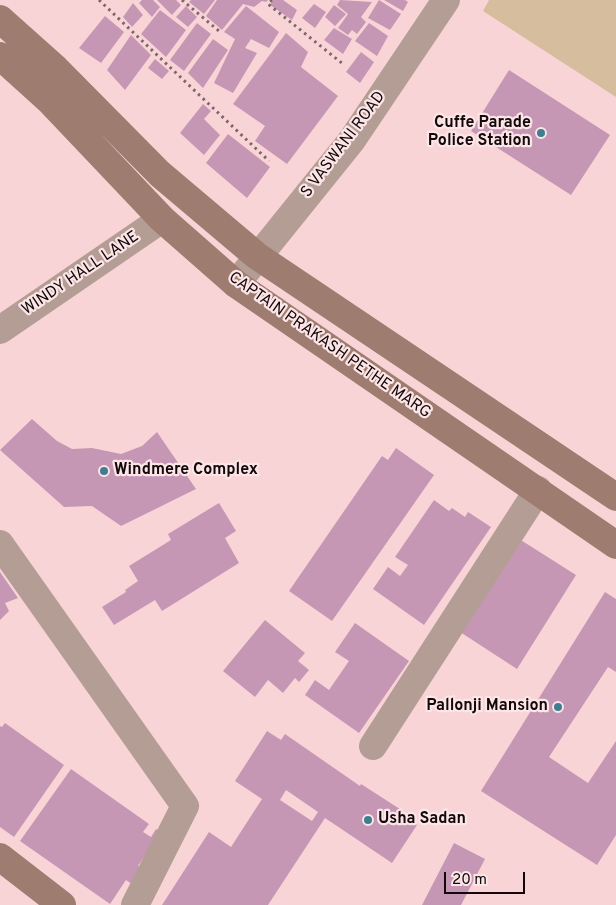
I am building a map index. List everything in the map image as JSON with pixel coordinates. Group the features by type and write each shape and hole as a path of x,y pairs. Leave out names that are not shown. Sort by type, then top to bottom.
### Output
{"main road":[{"name":"CAPTAIN PRAKASH PETHE MARG","path":"0,19 56,69 160,174 257,256 616,497"},
{"name":"CAPTAIN PRAKASH PETHE MARG","path":"0,56 50,101 162,219 236,284 616,544"},
{"path":"0,857 62,905"}],"street":[{"name":"S VASWANI ROAD","path":"236,284 352,140 446,0"},
{"name":"WINDY HALL LANE","path":"0,330 162,219"},
{"path":"373,746 538,490"},
{"path":"0,544 185,806 135,905"}],"path":[{"path":"98,0 269,160"},
{"path":"182,0 219,32"},
{"path":"272,0 268,4 343,64"}],"shaded area":[{"path":"489,0 616,0 616,97 483,11"}],"building":[{"path":"142,0 153,0 160,7 152,17 139,3"},
{"path":"157,0 176,0 181,5 172,15"},
{"path":"191,0 215,0 204,14 189,2"},
{"path":"217,0 268,0 266,2 262,1 254,7 243,4 222,30 206,16"},
{"path":"273,0 283,0 297,10 292,20 270,5"},
{"path":"340,0 372,2 361,17 366,22 357,34 352,30 348,35 338,28 348,14 337,5"},
{"path":"379,0 401,14 390,30 368,18"},
{"path":"384,0 405,0 408,2 403,11"},
{"path":"133,3 143,15 132,27 123,17"},
{"path":"314,4 326,12 315,28 302,18"},
{"path":"334,5 346,14 335,26 325,17"},
{"path":"186,6 197,17 188,27 176,17"},
{"path":"246,6 279,32 269,48 251,39 245,48 257,53 233,93 214,83 235,39 224,32"},
{"path":"160,10 186,30 166,57 141,34"},
{"path":"105,16 124,32 101,63 79,48"},
{"path":"197,23 211,34 184,71 170,60"},
{"path":"369,23 388,36 377,56 355,41"},
{"path":"334,28 352,39 343,54 324,40"},
{"path":"286,33 308,52 301,67 338,96 287,164 255,141 265,126 233,104"},
{"path":"131,35 151,55 125,90 107,70"},
{"path":"213,39 228,50 203,88 188,73"},
{"path":"361,52 374,62 360,83 346,72"},
{"path":"155,59 169,71 162,79 148,68"},
{"name":"Cuffe Parade Police Station","path":"509,70 610,135 571,195 471,131"},
{"path":"203,104 211,111 204,119 220,135 204,155 180,133"},
{"path":"228,134 270,167 247,198 206,163"},
{"name":"Windmere Complex","path":"32,419 57,441 72,449 92,448 121,454 142,446 157,432 196,489 121,526 92,506 64,507 0,450"},
{"path":"396,448 434,475 332,621 289,591 382,456 388,460"},
{"path":"434,500 449,511 452,508 465,517 468,512 491,527 424,625 373,589 388,567 400,576 408,565 395,557"},
{"path":"219,503 236,531 225,538 239,563 162,611 155,600 114,625 102,607 126,592 125,590 138,581 129,566 171,540 168,534"},
{"path":"516,537 576,575 517,669 457,630"},
{"path":"0,572 18,598 5,603 9,611 0,620"},
{"name":"Pallonji Mansion","path":"605,592 616,599 616,672 608,667 549,757 588,783 616,741 616,835 597,865 481,791"},
{"path":"265,620 305,653 298,661 309,670 299,682 295,678 283,693 268,680 255,697 223,671"},
{"path":"355,623 409,661 359,733 305,695 315,680 329,690 349,661 335,652"},
{"path":"5,723 64,765 14,837 0,827 0,726 2,727"},
{"name":"Usha Sadan","path":"267,731 281,740 285,734 360,786 361,784 403,811 401,814 417,825 392,863 325,818 268,905 162,905 209,832 231,847 262,799 235,781","holes":["286,790 318,812 312,821 280,800"]},
{"path":"71,769 149,824 143,832 151,837 156,829 161,832 138,866 147,871 136,887 126,880 110,904 20,841"},
{"path":"454,843 485,859 461,905 422,905"}],"place":[{"name":"Cuffe Parade Police Station","path":"541,133"},
{"name":"Windmere Complex","path":"104,471"},
{"name":"Pallonji Mansion","path":"558,707"},
{"name":"Usha Sadan","path":"368,820"}]}
